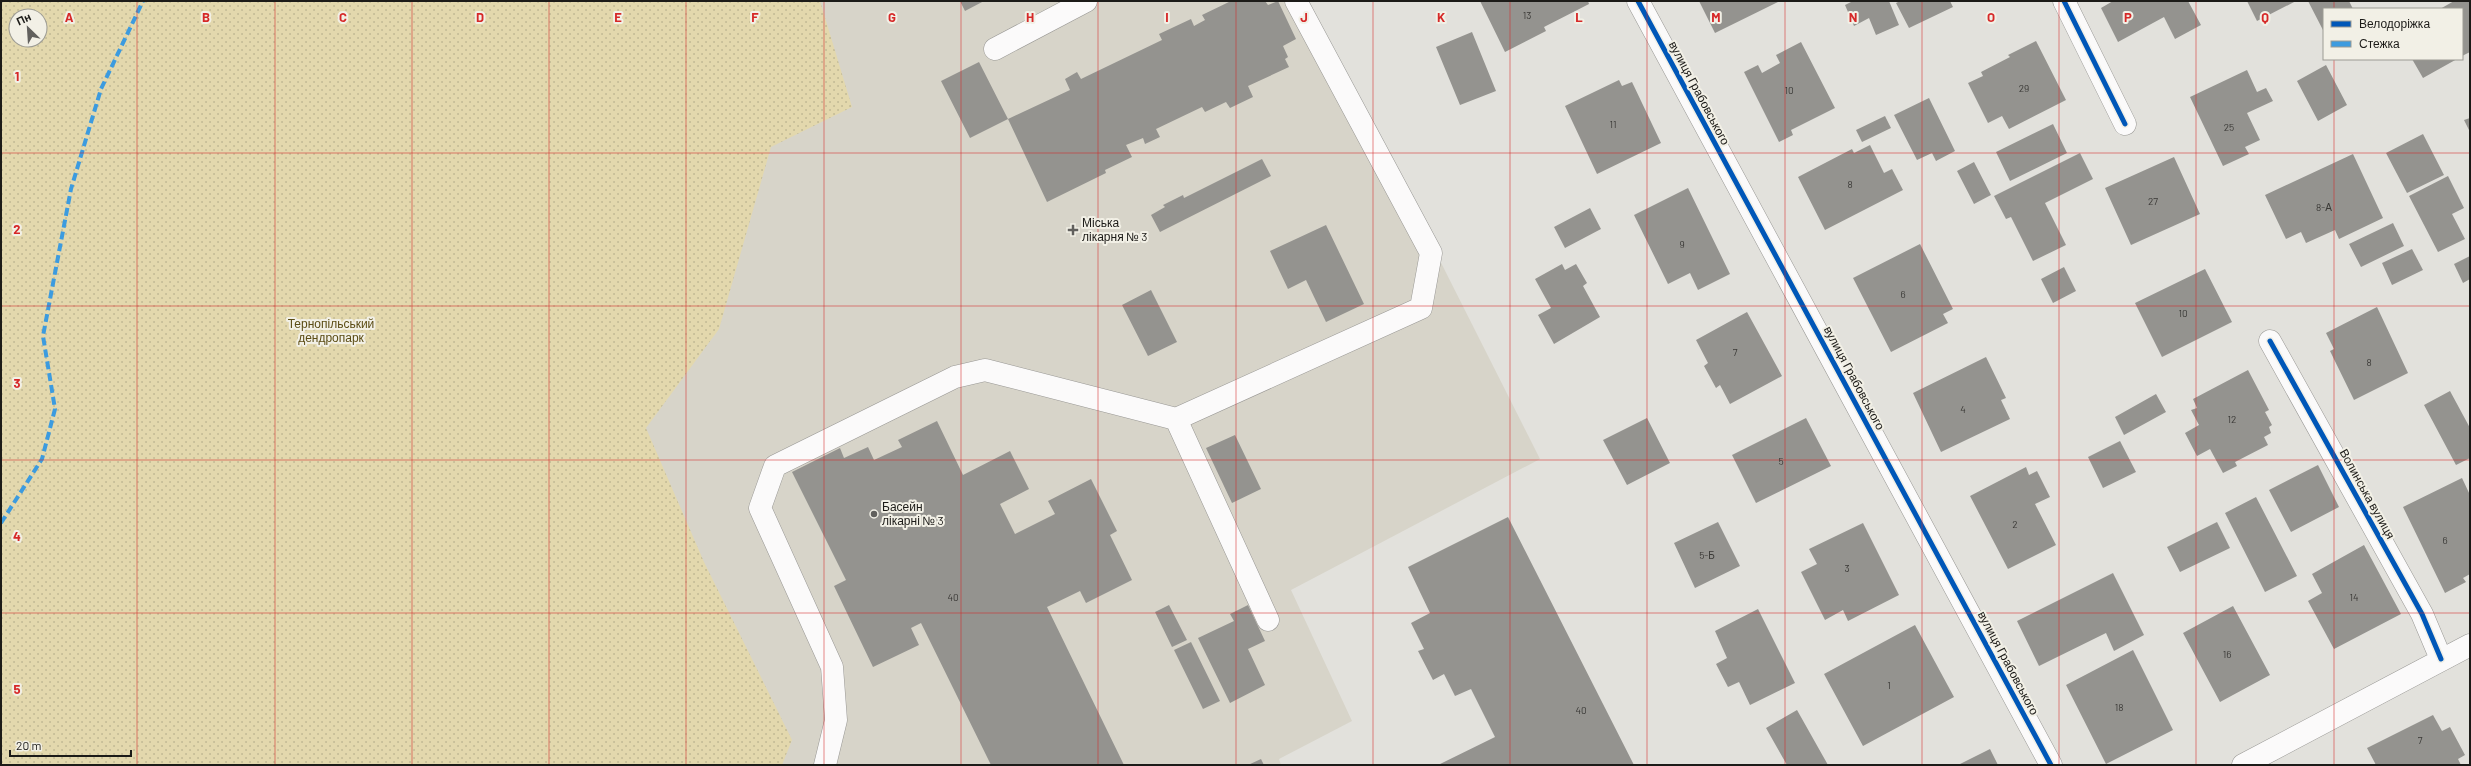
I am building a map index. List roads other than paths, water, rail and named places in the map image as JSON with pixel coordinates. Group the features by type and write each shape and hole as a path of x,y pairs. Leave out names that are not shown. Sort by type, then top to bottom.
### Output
{"street":[{"path":"995,49 1086,1"},
{"path":"825,765 836,720 832,667 760,508 775,466 955,376 985,370 1176,419 1421,308 1431,253 1296,1"},
{"name":"вулиця Грабовського","path":"1638,1 2051,765"},
{"path":"2064,1 2125,124"},
{"name":"Волинська вулиця","path":"2270,341 2422,614 2441,659"},
{"path":"1176,419 1268,620"},
{"path":"2243,765 2470,645"}],"place":[{"name":"Міська лікарня № 3","path":"1073,230"},
{"name":"Басейн лікарні № 3","path":"874,514"}],"park label":[{"name":"Тернопільський дендропарк","path":"331,331"}]}
